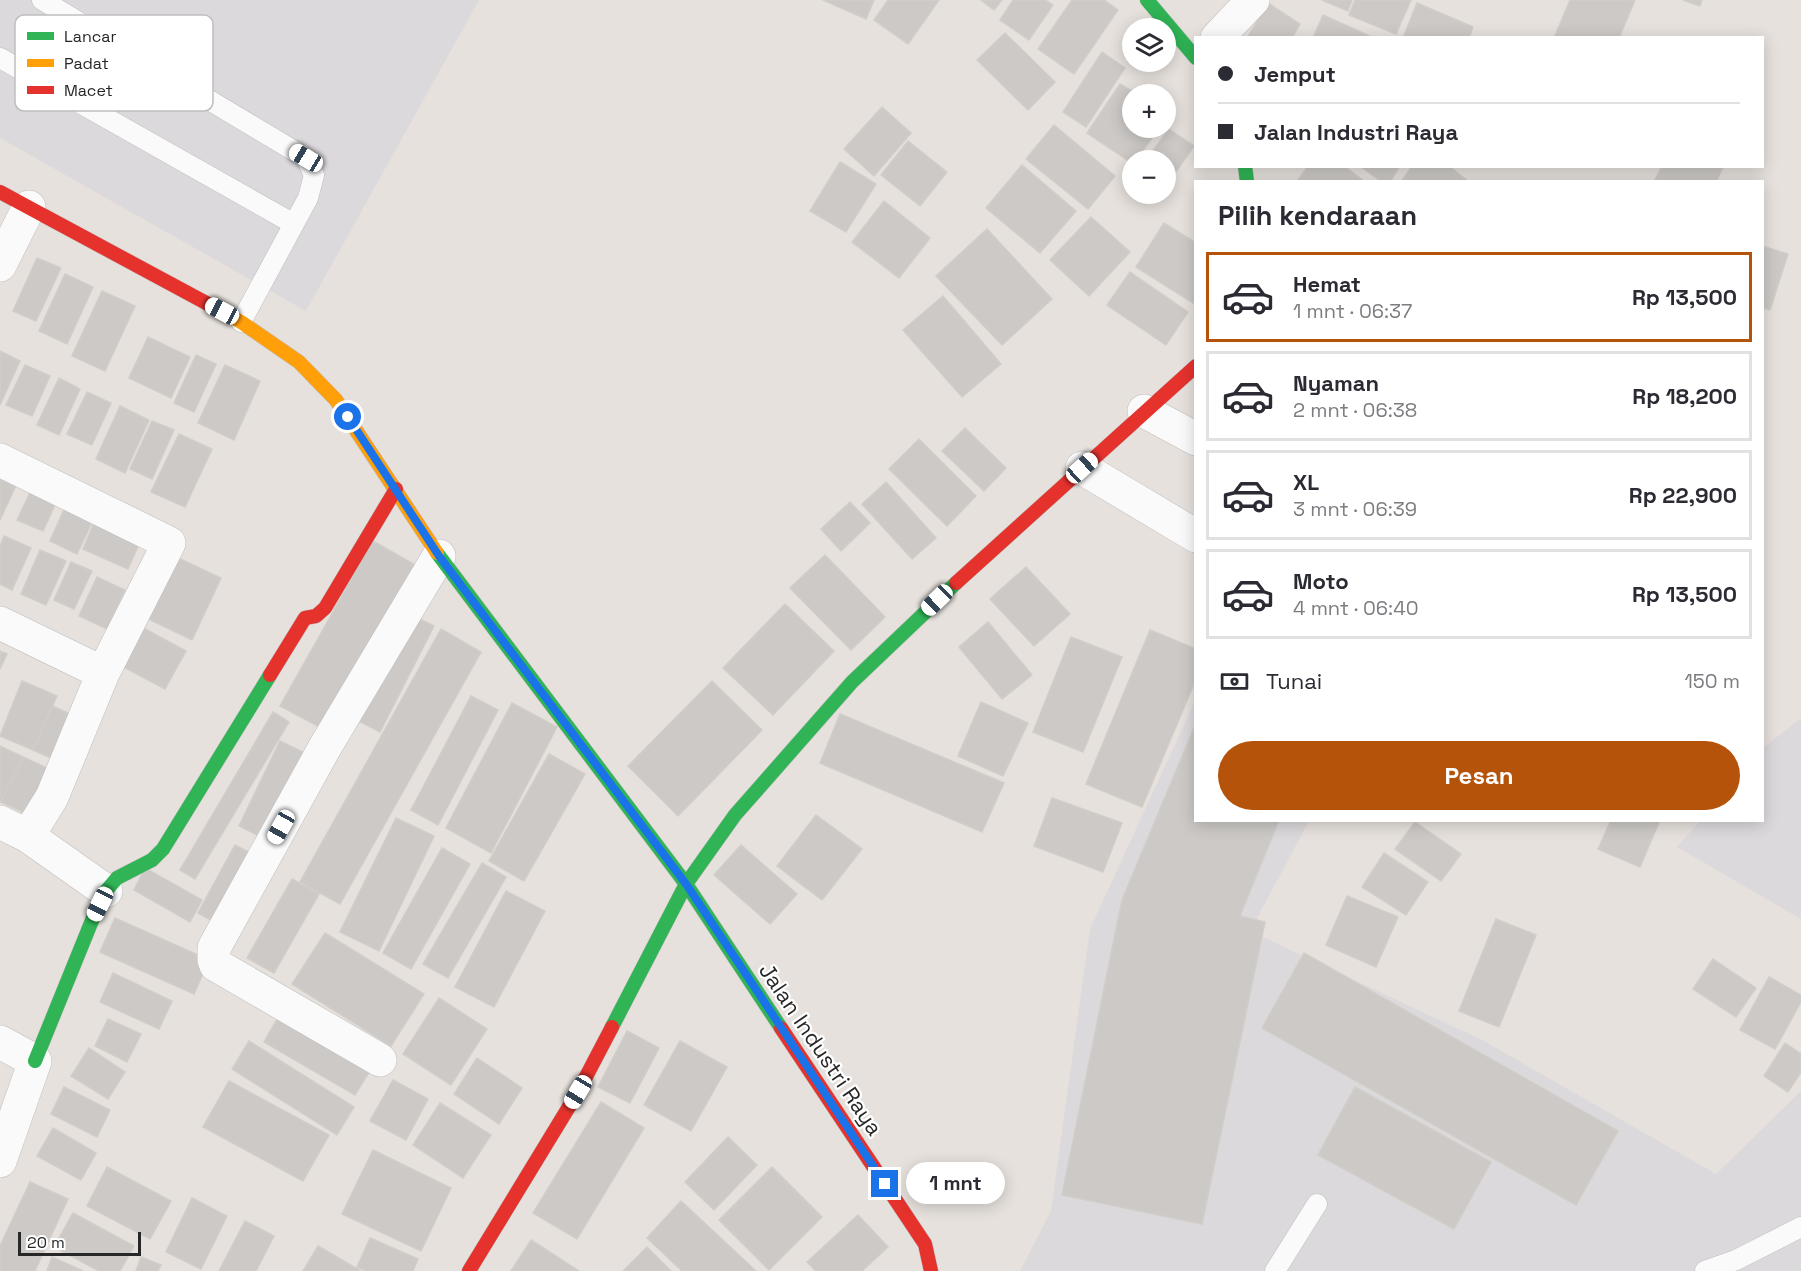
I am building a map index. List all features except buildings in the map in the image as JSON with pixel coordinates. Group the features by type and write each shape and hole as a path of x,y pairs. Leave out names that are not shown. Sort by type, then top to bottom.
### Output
{"street":[{"path":"1147,0 1194,56"},
{"path":"1219,36 1253,0"},
{"name":"Jalan Industri Raya","path":"0,192 241,321 299,362 336,399 439,556 686,884 925,1244 931,1271"},
{"path":"0,265 29,207"},
{"path":"469,1271 578,1092 686,884 735,815 852,682 937,600 1194,368"},
{"path":"1144,411 1194,438"},
{"path":"0,460 169,543 102,673 52,797 28,836"},
{"path":"1082,468 1194,535"},
{"path":"0,1161 35,1061 106,891 117,878 152,860 163,849 305,618 316,616 325,608 396,489"},
{"path":"380,1060 216,964 213,955 214,948 320,757 439,556"},
{"path":"0,623 102,673"},
{"path":"0,822 28,836 106,891"},
{"path":"0,1042 35,1061"}],"lane":[{"path":"42,0 67,15"},
{"path":"0,58 15,66"},
{"path":"213,102 306,158 314,175 308,198 241,321"},
{"path":"94,111 294,224"},
{"path":"1275,1271 1317,1204"},
{"path":"1705,1271 1736,1260 1801,1227"}],"shaded area":[{"path":"0,0 479,0 306,311 0,138"},
{"path":"1194,703 1194,822 1308,822 1250,931 1484,1041 1716,1174 1801,1091 1801,1271 1020,1271 1051,1211 1090,929"},
{"path":"1801,718 1801,919 1677,847 1699,822 1764,822 1764,747"}],"traffic: fast":[{"path":"1147,0 1194,56"},
{"path":"1245,168 1247,180"},
{"path":"437,553 686,884 781,1028"},
{"path":"612,1027 686,884 735,815 852,682 956,583"},
{"path":"35,1061 106,891 117,878 152,860 163,849 270,675"}],"traffic: slow":[{"path":"223,312 299,362 336,400 437,553"}],"traffic: jam":[{"path":"0,192 223,312"},
{"path":"956,583 1194,368"},
{"path":"270,675 305,618 316,616 325,608 396,489"},
{"path":"469,1271 578,1092 612,1027"},
{"path":"781,1028 925,1244 931,1271"}],"route":[{"path":"348,417 439,556 686,884 885,1184"}]}
